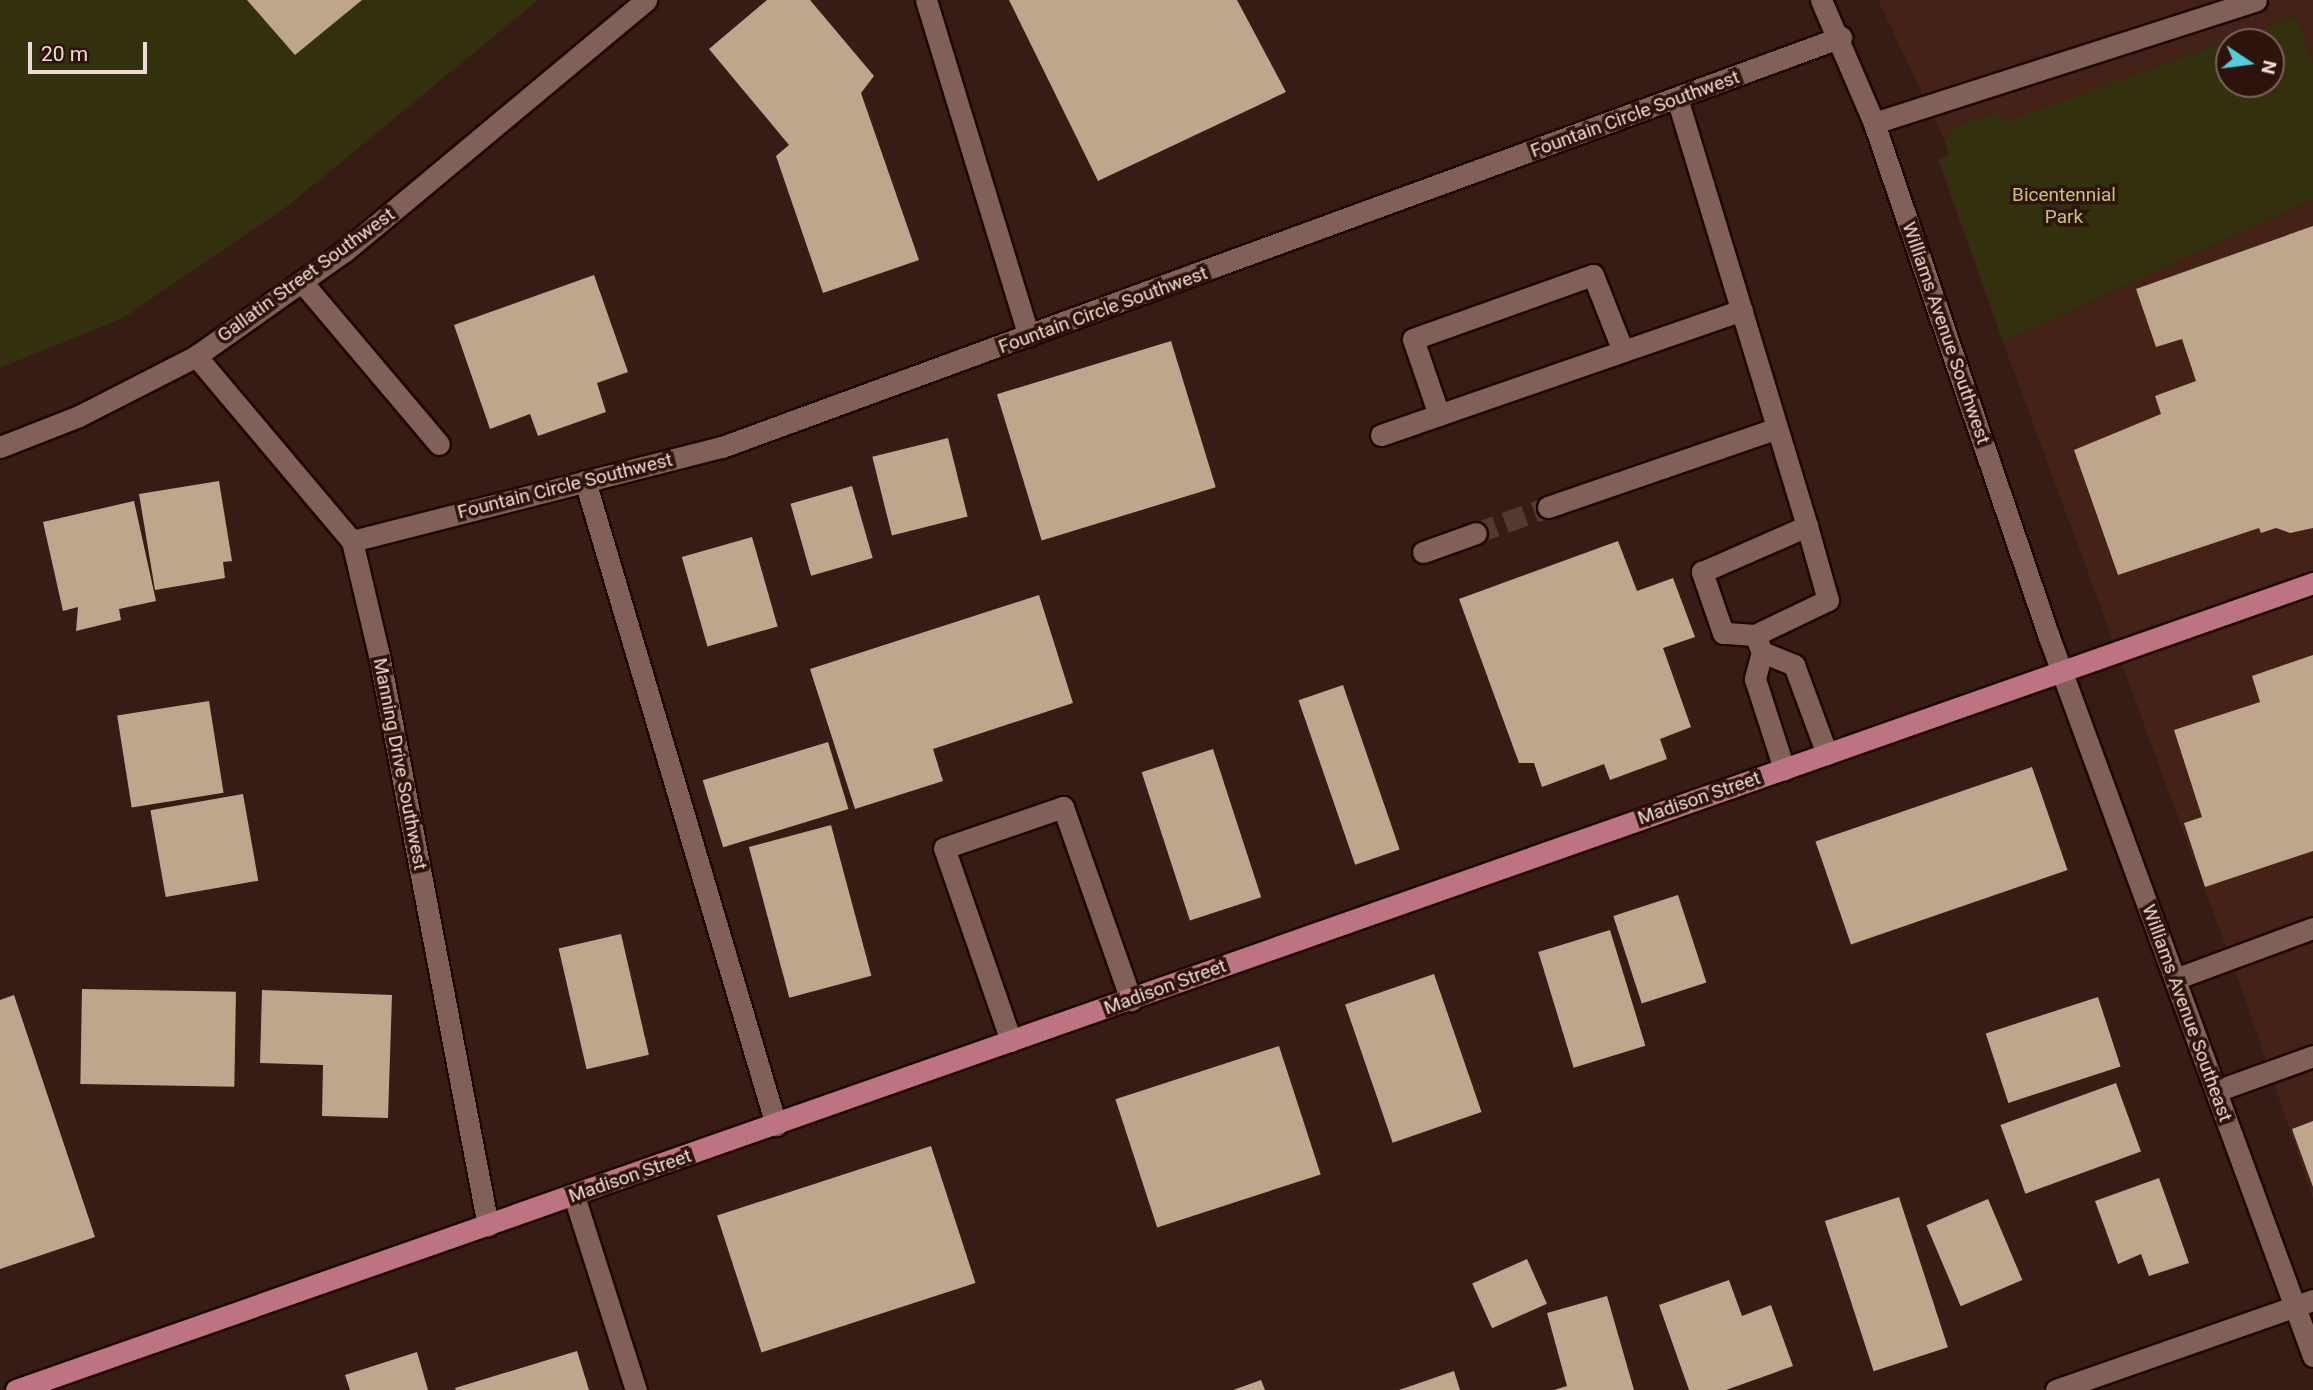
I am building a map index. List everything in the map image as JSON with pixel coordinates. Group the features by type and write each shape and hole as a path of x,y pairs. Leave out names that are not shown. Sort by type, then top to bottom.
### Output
{"main road":[{"name":"Madison Street","path":"16,1390 2313,583"}],"street":[{"name":"Gallatin Street Southwest","path":"0,447 79,416 196,356 345,251 646,0"},
{"path":"926,0 1029,336"},
{"name":"Williams Avenue Southwest","path":"1821,0 1841,37 1874,123 2061,670"},
{"path":"1874,123 2256,0"},
{"name":"Fountain Circle Southwest","path":"352,541 722,447 1841,37"},
{"path":"1677,98 1828,600 1759,644"},
{"path":"1439,415 1413,339 1593,275 1623,351"},
{"path":"302,282 439,444"},
{"path":"1381,435 1742,310"},
{"name":"Manning Drive Southwest","path":"196,356 352,541 379,655 488,1226"},
{"path":"1548,507 1777,428"},
{"path":"585,481 776,1125"},
{"path":"1807,526 1702,572 1723,633 1759,644 1794,665 1828,754"},
{"path":"1423,552 1476,533"},
{"path":"1759,644 1755,679 1784,769"},
{"name":"Williams Avenue Southeast","path":"2061,670 2216,1091 2304,1304 2313,1356"},
{"path":"1011,1041 944,848 1063,807 1131,1000"},
{"path":"2175,979 2313,928"},
{"path":"2216,1091 2313,1056"},
{"path":"574,1196 636,1390"},
{"path":"2056,1390 2304,1304"}],"shaded area":[{"path":"1878,0 2313,0 2313,64 2295,16 2262,28 2215,28 2215,45 2001,124 1998,114 1955,126 1945,141"},
{"path":"2313,199 2313,1199 2246,1001 2003,342"}],"green space":[{"path":"0,0 538,0 289,205 123,318 0,368"},
{"name":"Bicentennial Park","path":"2296,16 2313,64 2313,199 2003,342 1938,159 1949,155 1945,141 1955,126 1998,113 2002,123 2215,45 2215,98 2285,98 2285,28 2263,28"}],"building":[{"path":"247,0 362,0 295,55"},
{"path":"767,0 810,0 874,76 861,93 919,260 823,293 776,156 789,145 709,49"},
{"path":"1009,0 1237,0 1286,92 1098,181"},
{"path":"2313,226 2313,528 2290,533 2276,528 2261,533 2259,528 2118,575 2074,450 2161,414 2155,396 2196,381 2182,339 2156,347 2136,289"},
{"path":"594,275 628,372 597,383 606,412 538,436 530,414 490,429 454,325"},
{"path":"1171,341 1216,487 1042,541 997,394"},
{"path":"948,438 968,517 892,535 872,457"},
{"path":"219,481 232,561 223,562 225,578 155,590 139,494"},
{"path":"852,486 873,558 811,576 790,504"},
{"path":"134,501 156,601 119,609 121,620 76,631 78,607 63,611 43,522"},
{"path":"752,537 778,626 707,647 682,557"},
{"path":"1618,541 1637,591 1673,578 1695,637 1663,648 1691,727 1660,739 1667,759 1610,780 1604,764 1542,787 1534,763 1519,763 1459,599"},
{"path":"1039,595 1073,703 933,749 943,781 855,809 810,669"},
{"path":"2313,655 2313,851 2205,887 2184,823 2202,817 2174,730 2260,702 2252,676"},
{"path":"1343,685 1400,850 1355,865 1299,700"},
{"path":"209,701 224,793 132,807 117,716"},
{"path":"828,742 848,809 723,847 703,780"},
{"path":"1213,749 1261,897 1190,921 1142,772"},
{"path":"2032,767 2067,870 1851,945 1815,842"},
{"path":"243,794 258,881 166,897 150,810"},
{"path":"831,825 871,976 789,998 749,847"},
{"path":"1678,895 1706,982 1642,1004 1613,916"},
{"path":"1610,930 1645,1046 1574,1068 1538,952"},
{"path":"621,934 649,1055 587,1069 559,948"},
{"path":"1434,974 1482,1112 1393,1143 1345,1005"},
{"path":"82,989 236,992 234,1087 80,1084"},
{"path":"262,990 392,995 388,1118 322,1116 323,1065 260,1063"},
{"path":"14,995 95,1237 0,1269 0,1000"},
{"path":"2098,997 2121,1066 2008,1103 1986,1033"},
{"path":"1279,1046 1321,1174 1157,1228 1115,1099"},
{"path":"2116,1083 2141,1152 2025,1194 2000,1125"},
{"path":"2313,1121 2313,1187 2292,1129"},
{"path":"931,1146 975,1283 762,1352 717,1216"},
{"path":"2159,1178 2189,1263 2149,1276 2141,1254 2118,1264 2095,1201"},
{"path":"1899,1197 1948,1347 1874,1371 1825,1221"},
{"path":"1988,1199 2022,1280 1961,1306 1926,1225"},
{"path":"1527,1259 1547,1304 1492,1328 1472,1283"},
{"path":"1729,1280 1742,1316 1771,1305 1793,1366 1726,1390 1689,1390 1659,1305"},
{"path":"1607,1296 1634,1390 1554,1390 1567,1386 1547,1313"},
{"path":"577,1351 589,1390 455,1388"},
{"path":"417,1352 428,1390 350,1390 345,1375"},
{"path":"1454,1371 1460,1390 1399,1390"},
{"path":"1261,1380 1265,1390 1233,1390"}],"tunnel":[{"path":"1476,533 1548,507"}]}
